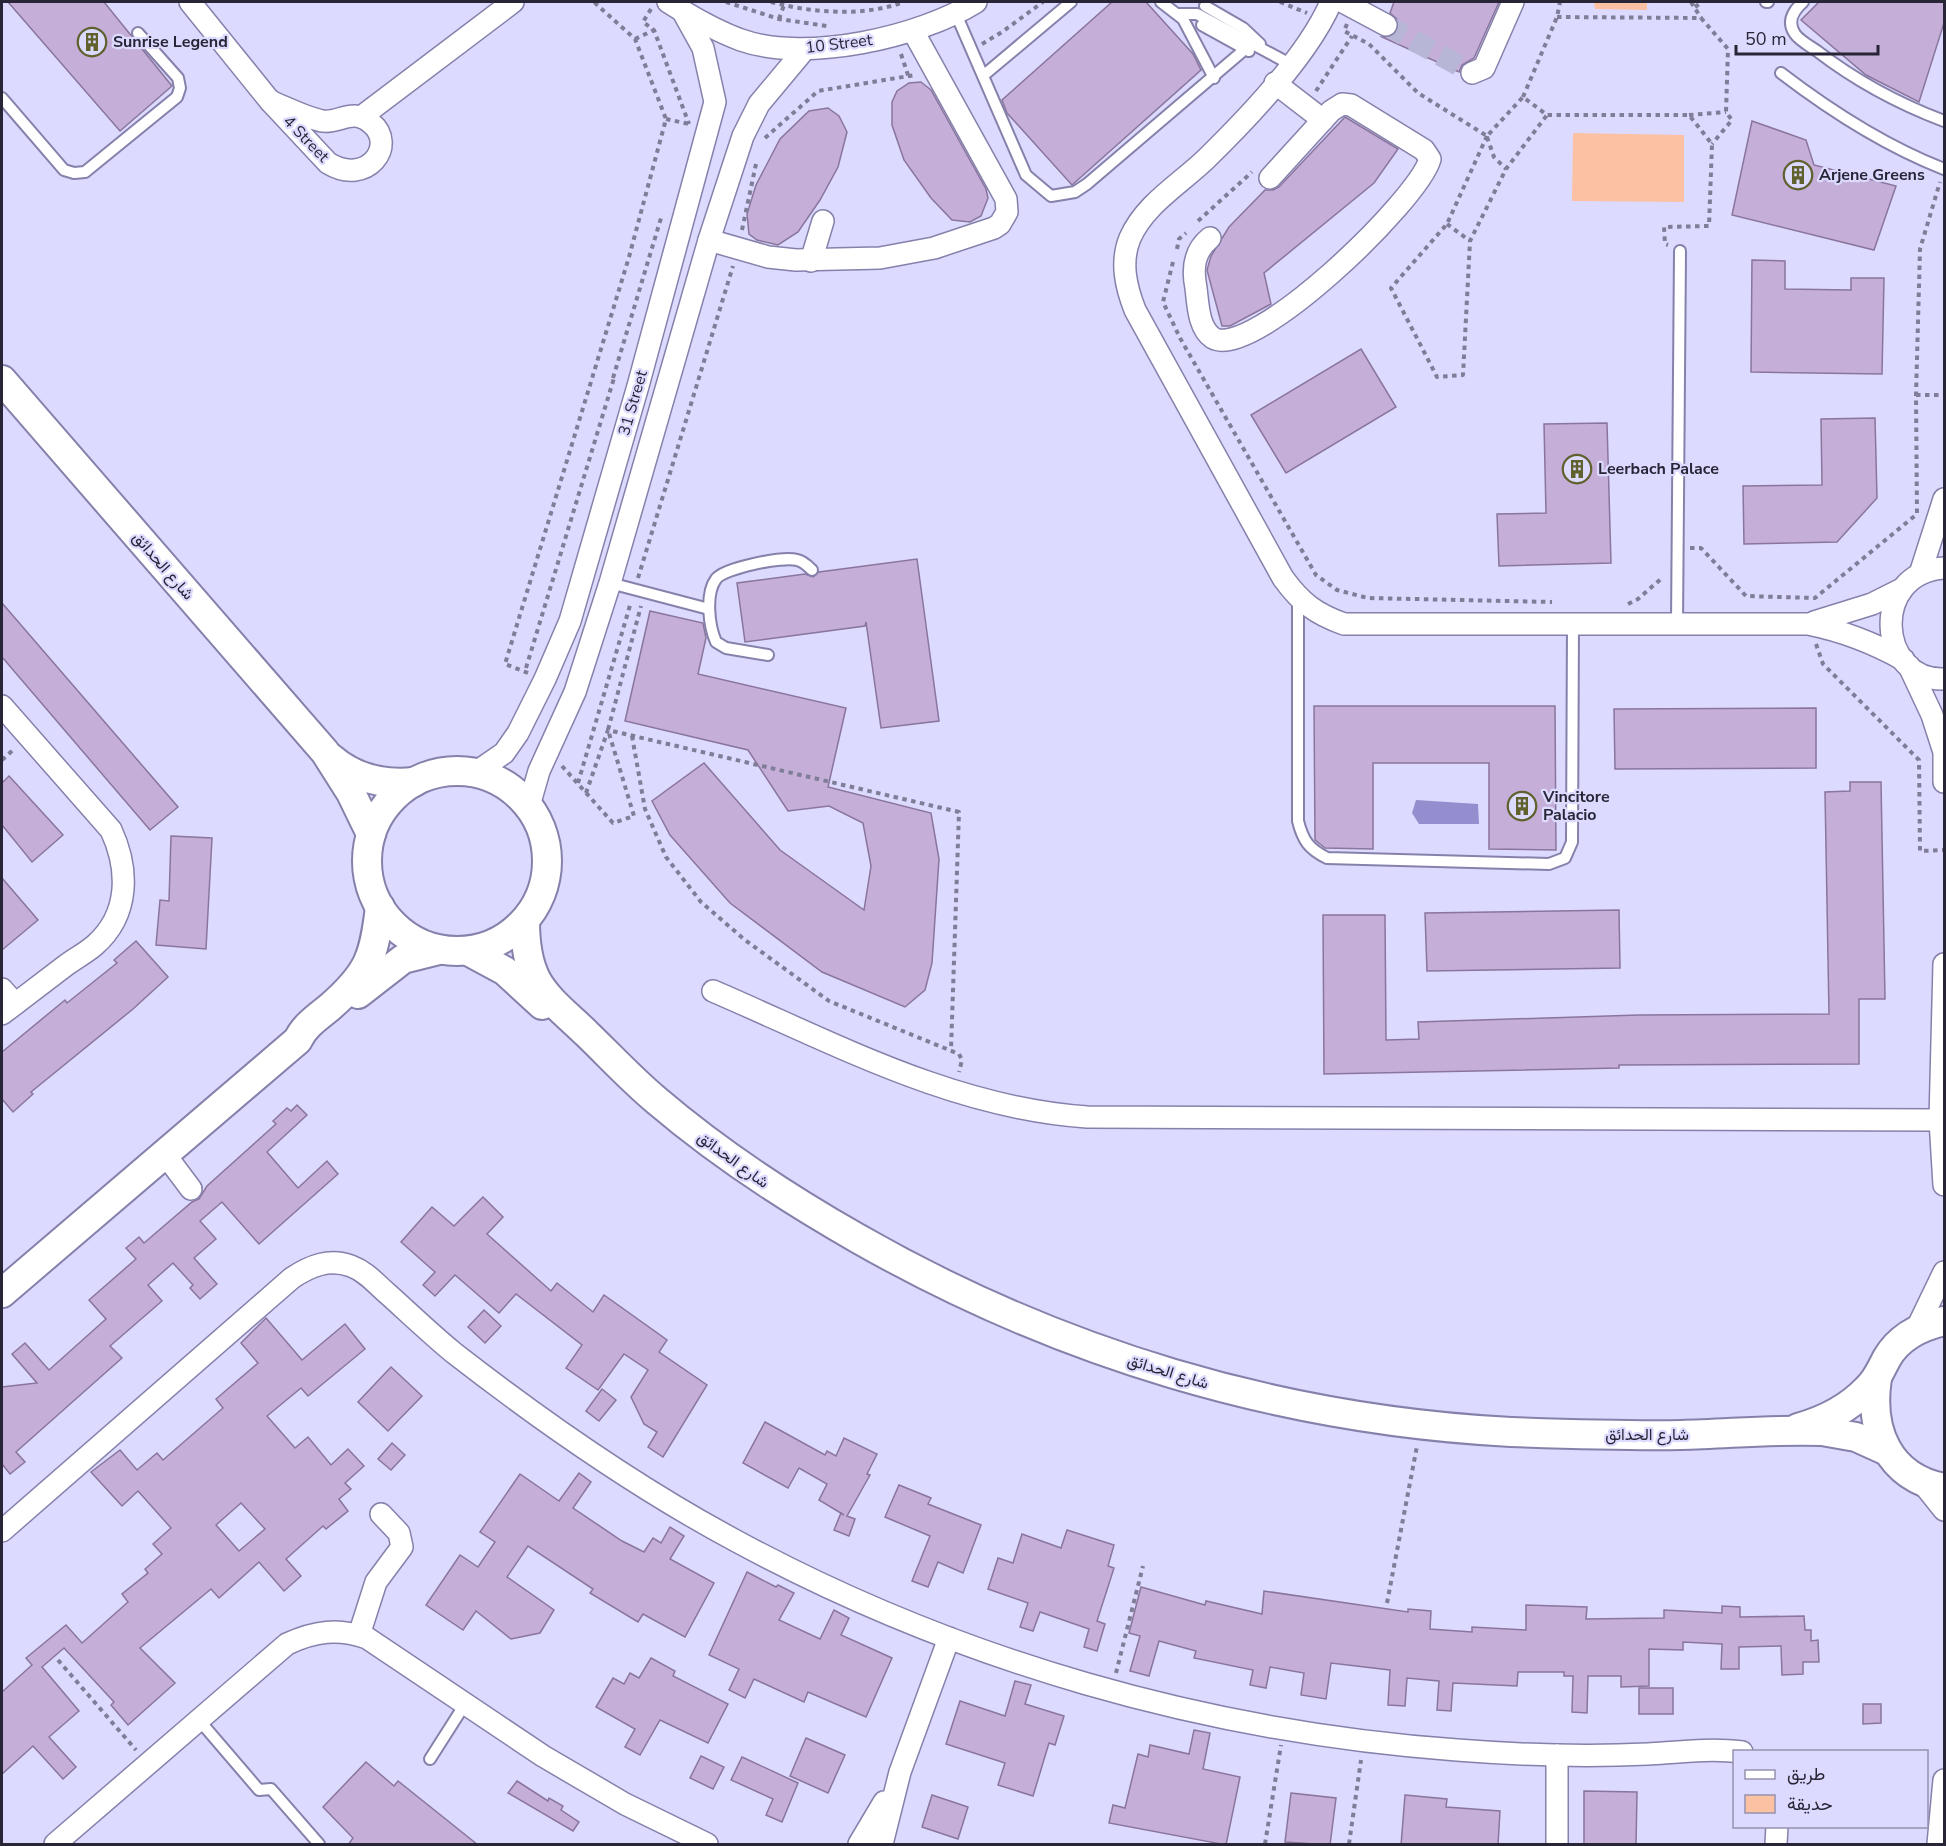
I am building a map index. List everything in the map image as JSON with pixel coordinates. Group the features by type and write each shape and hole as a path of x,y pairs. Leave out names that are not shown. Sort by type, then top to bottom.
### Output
{"street":[{"name":"4 Street","path":"190,2 270,101 328,163 347,171 357,172 368,167 376,159 380,147 379,135 372,124 361,117 349,115 326,122 306,117 270,101"},
{"path":"361,117 513,2"},
{"name":"10 Street","path":"675,7 742,41 804,50 904,34 956,14 976,2"},
{"path":"1331,2 1323,20 1275,83 1205,160 1140,219 1129,241 1124,264 1127,288 1136,310 1283,578 1298,600 1319,615 1344,624 1808,624 1841,631 1874,643 1924,675 1944,679"},
{"path":"1472,73 1484,68 1513,2"},
{"path":"1349,4 1386,25"},
{"name":"31 Street","path":"475,773 504,753 545,679 580,593 715,102 703,48 675,7"},
{"path":"709,240 768,256 812,261 870,259 916,252 994,228 1004,219 1007,212 1006,199 933,68 904,34"},
{"name":"31 Street","path":"529,806 548,750 575,692 610,583 709,240 743,136 759,104 804,50"},
{"path":"1275,83 1323,120"},
{"path":"1203,231 1194,278 1202,325 1211,337 1226,341 1240,337 1315,289 1348,260 1379,229 1427,166 1429,156 1351,105 1338,106 1263,173"},
{"path":"812,261 823,221"},
{"name":"شارع الحدائق","path":"2,380 325,753"},
{"path":"1920,574 1944,499"},
{"path":"1808,624 1861,608 1902,589 1920,574 1944,568"},
{"path":"1902,589 1892,606 1890,625 1893,644 1907,663 1944,746 1944,782"},
{"path":"2,706 111,830 120,849 125,870 124,891 119,911 109,929 95,945 6,1002"},
{"path":"298,1040 310,1036 394,964 415,954 440,950 468,951 499,941 525,921 536,906 547,872 544,837 529,806 508,787 475,773 446,772 414,782 386,783 360,775 325,753"},
{"path":"325,753 351,793 371,834"},
{"path":"414,782 387,804 371,834 367,857 368,874 380,907 404,933 440,950"},
{"path":"2,1293 298,1040 307,1026 346,992 366,967 375,948 380,907"},
{"path":"525,921 527,952 538,982 624,1071"},
{"path":"468,951 505,971 524,985 600,1060 624,1071"},
{"path":"1944,964 1940,1120 1944,1185"},
{"path":"713,991 952,1092 1048,1114 1088,1117 1940,1120"},
{"name":"شارع الحدائق","path":"624,1071 689,1128 761,1181 895,1260 976,1300 1105,1353 1190,1380 1317,1410 1421,1425 1597,1435 1788,1431 1839,1433 1887,1451"},
{"path":"164,1153 191,1190"},
{"path":"2,1531 292,1278 309,1267 329,1262 349,1265 367,1275 450,1349 522,1405 673,1506 808,1578 949,1638 1022,1664 1112,1691 1284,1730 1458,1750 1557,1755 1654,1754 1733,1763"},
{"path":"1916,1330 1944,1272"},
{"path":"1788,1431 1837,1411 1866,1391 1877,1378 1888,1356 1901,1341 1916,1330 1944,1321"},
{"path":"1877,1378 1873,1403 1875,1420 1887,1451 1902,1467 1932,1484 1944,1510"},
{"path":"359,1635 376,1582 402,1547 399,1533 381,1514"},
{"path":"55,1845 287,1644 306,1635 327,1631 359,1635 385,1648 465,1704 583,1781 707,1845"},
{"path":"882,1845 900,1772 949,1638"},
{"path":"1654,1754 1672,1750 1733,1752"},
{"path":"1557,1755 1557,1845"},
{"path":"859,1845 900,1772"},
{"path":"1938,1845 1944,1780"},
{"path":"1767,1828 1767,1845"},
{"path":"1776,1845 1777,1828"}],"lane":[{"path":"984,75 1071,2"},
{"path":"1161,2 1178,14 1187,25 1214,78"},
{"path":"1803,2 1794,11 1791,22 1795,33 1803,41 1838,67 1879,92 1944,121"},
{"path":"1205,6 1243,28 1269,53"},
{"path":"956,14 1026,175 1051,196 1075,192 1087,184 1214,78 1244,50"},
{"path":"1178,14 1197,14 1290,64"},
{"path":"1202,25 1244,50 1269,53"},
{"path":"2,98 64,170 74,173 85,172 177,97 180,88 178,78 138,33"},
{"path":"1781,73 1851,123 1888,144 1944,169"},
{"path":"1677,624 1680,251"},
{"path":"768,655 721,646 714,637 709,609 712,588 717,578 725,571 796,560 812,570"},
{"path":"610,583 709,609"},
{"path":"1298,600 1298,821 1302,838 1312,851 1327,858 1550,864 1565,858 1572,842 1573,624"},
{"path":"430,1759 465,1704"},
{"path":"199,1720 259,1790 271,1789 319,1845"}],"path":[{"path":"545,679 505,664 629,257 666,119 635,39 594,2"},
{"path":"656,2 642,22 654,30 689,124 686,135"},
{"path":"726,2 779,19 827,26 838,25"},
{"path":"771,2 834,12 891,6 904,2"},
{"path":"972,49 1002,32 1043,2"},
{"path":"1547,115 1506,168 1470,241 1463,375 1437,376 1391,288 1447,224 1487,136 1523,97 1557,17 1560,2"},
{"path":"1680,251 1665,244 1664,227 1709,226 1712,144 1732,120 1726,112 1728,49 1701,18 1691,2"},
{"path":"1695,7 1702,2"},
{"path":"1349,4 1344,31 1369,44 1418,93 1487,136 1494,157 1506,168"},
{"path":"779,19 784,5"},
{"path":"1557,17 1701,18"},
{"path":"635,39 654,30"},
{"path":"904,34 909,78"},
{"path":"1306,106 1352,36"},
{"path":"761,140 818,91 909,78 933,68"},
{"path":"1523,97 1547,115 1689,115 1726,112"},
{"path":"1689,115 1712,144"},
{"path":"578,783 640,591 738,249 757,162"},
{"path":"1678,548 1701,548 1746,596 1815,598 1917,514 1916,395 1920,249 1944,169"},
{"path":"1203,231 1263,173"},
{"path":"525,672 663,212"},
{"path":"1447,224 1470,241"},
{"path":"1188,231 1179,239 1163,302 1180,338 1316,575 1337,590 1368,598 1558,602"},
{"path":"613,378 638,386"},
{"path":"1916,395 1944,394"},
{"path":"1617,604 1629,604 1638,599 1662,580 1662,570"},
{"path":"586,793 608,730 640,591"},
{"path":"1808,624 1823,664 1919,760 1920,850 1944,850"},
{"path":"608,730 959,812 951,1050"},
{"path":"548,750 613,823 634,816 608,730"},
{"path":"632,736 645,809 666,857 701,902 746,940 829,1001 958,1054 962,1060 952,1092"},
{"path":"1387,1603 1421,1425"},
{"path":"1112,1691 1143,1566"},
{"path":"58,1660 149,1764"},
{"path":"1264,1845 1284,1730"},
{"path":"1349,1845 1364,1741"}],"green space":[{"path":"1594,2 1647,2 1647,10 1595,9"},
{"path":"1573,133 1684,135 1684,202 1572,201"}],"shaded area":[{"path":"1416,800 1478,804 1479,824 1419,824 1412,813"}],"building":[{"name":"Sunrise Legend","path":"8,2 104,2 172,86 120,131"},
{"path":"1112,2 1146,2 1193,54 1201,70 1072,185 1007,113 1002,100"},
{"path":"1394,2 1499,2 1474,58 1462,65 1459,72 1382,37 1392,36 1397,30 1397,19 1390,13"},
{"path":"1819,2 1944,2 1944,23 1919,102 1866,75 1801,20"},
{"path":"921,82 931,90 986,189 988,198 981,216 970,222 952,220 931,198 904,160 892,125 892,102 897,91 909,83"},
{"path":"828,108 839,116 847,132 838,167 820,200 798,232 778,245 757,240 749,234 747,214 756,185 780,139 809,111"},
{"path":"1345,117 1398,149 1374,183 1264,273 1271,304 1230,326 1222,326 1207,270 1211,256 1229,227 1265,190 1279,187"},
{"name":"Arjene Greens","path":"1752,121 1806,140 1814,165 1896,186 1874,250 1732,215"},
{"path":"1752,260 1785,261 1785,289 1851,290 1851,278 1884,278 1882,374 1751,372"},
{"path":"1361,349 1396,407 1286,473 1251,415"},
{"path":"1875,418 1877,498 1837,542 1744,544 1743,486 1822,485 1821,419"},
{"name":"Leerbach Palace","path":"1607,423 1611,563 1499,566 1497,514 1546,513 1544,424"},
{"path":"917,559 939,721 881,728 866,622 865,626 745,642 737,583 805,574 813,577 819,572"},
{"path":"2,603 178,807 150,830 2,657"},
{"path":"650,611 703,623 706,638 698,674 846,708 828,787 931,813 939,859 932,963 925,990 905,1007 822,972 730,903 670,835 652,801 704,763 780,850 864,910 871,866 863,823 829,806 788,811 748,750 625,721"},
{"name":"Vincitore Palacio","path":"1314,706 1555,706 1556,850 1489,849 1489,763 1373,763 1373,849 1325,848 1315,840"},
{"path":"1816,708 1816,768 1615,769 1614,709"},
{"path":"9,776 63,835 32,862 2,825 2,783"},
{"path":"1850,782 1881,782 1885,999 1859,999 1859,1064 1619,1065 1619,1068 1324,1074 1323,915 1385,915 1386,1040 1419,1039 1418,1022 1639,1015 1829,1014 1825,792 1850,791"},
{"path":"171,836 212,838 206,949 156,945 160,900 169,901"},
{"path":"2,878 38,920 2,950"},
{"path":"1619,910 1620,968 1427,971 1425,913"},
{"path":"136,941 168,977 133,1009 31,1092 33,1094 13,1112 2,1099 2,1052 65,1000 67,1003 117,963 114,960"},
{"path":"297,1105 307,1115 267,1152 298,1188 327,1161 338,1174 259,1244 222,1202 200,1221 216,1239 194,1258 217,1284 200,1299 190,1288 193,1285 173,1263 148,1285 162,1301 110,1346 122,1358 16,1452 25,1462 10,1474 2,1464 2,1387 37,1383 12,1354 25,1343 49,1370 106,1319 89,1300 136,1259 126,1248 139,1237 144,1243 192,1202 199,1199 207,1186 276,1124 273,1121 287,1108 291,1111"},
{"path":"483,1197 503,1217 487,1234 551,1291 557,1283 593,1312 604,1295 667,1340 659,1352 707,1385 663,1457 648,1447 657,1432 644,1424 631,1397 648,1370 624,1354 598,1390 566,1368 582,1345 516,1294 499,1313 455,1275 435,1296 423,1285 435,1272 401,1242 432,1207 454,1226"},
{"path":"484,1310 501,1326 485,1343 468,1327"},
{"path":"266,1318 302,1360 345,1324 365,1349 308,1396 301,1388 267,1416 295,1448 308,1437 331,1465 348,1449 364,1466 345,1483 351,1489 339,1499 348,1511 326,1529 323,1526 286,1559 301,1576 284,1591 259,1562 219,1598 211,1589 140,1648 175,1683 128,1725 111,1705 114,1702 64,1648 42,1667 79,1711 49,1737 76,1767 63,1779 33,1746 2,1774 2,1692 32,1665 26,1658 66,1625 82,1643 128,1602 122,1594 148,1573 145,1569 162,1554 153,1544 171,1528 138,1491 122,1506 91,1472 120,1450 137,1470 157,1453 163,1460 223,1408 216,1399 258,1363 241,1343","holes":["241,1503 265,1529 239,1551 216,1525"]},
{"path":"391,1367 422,1396 388,1431 358,1402"},
{"path":"602,1389 616,1400 599,1421 586,1411"},
{"path":"765,1422 825,1455 827,1451 836,1456 844,1438 877,1454 867,1474 870,1475 847,1516 855,1519 849,1536 834,1530 841,1513 819,1500 827,1484 799,1468 788,1488 743,1463"},
{"path":"392,1443 405,1455 391,1470 378,1459"},
{"path":"579,1473 591,1482 573,1508 622,1541 644,1552 653,1538 661,1543 670,1527 684,1536 670,1559 714,1583 685,1637 643,1614 638,1622 590,1593 593,1589 528,1546 507,1577 554,1610 540,1633 511,1639 476,1611 463,1630 426,1605 460,1555 478,1567 495,1542 480,1532 520,1474 559,1501"},
{"path":"899,1485 931,1498 928,1504 981,1525 963,1573 938,1562 928,1587 912,1581 930,1536 885,1517"},
{"path":"1067,1530 1114,1545 1108,1566 1114,1568 1097,1621 1105,1624 1097,1651 1084,1647 1089,1629 1040,1612 1033,1631 1020,1627 1028,1603 988,1589 998,1558 1013,1563 1022,1534 1061,1548"},
{"path":"747,1572 776,1587 778,1585 794,1593 779,1620 820,1639 834,1610 849,1618 841,1635 892,1658 866,1717 808,1692 804,1702 754,1679 745,1698 729,1690 739,1669 709,1655"},
{"path":"1141,1587 1205,1605 1206,1601 1262,1614 1264,1591 1408,1612 1408,1609 1431,1611 1430,1629 1472,1632 1472,1627 1526,1630 1526,1605 1587,1607 1586,1619 1664,1618 1664,1610 1722,1613 1722,1606 1740,1607 1740,1617 1804,1616 1805,1630 1811,1630 1811,1641 1818,1640 1819,1662 1803,1662 1803,1674 1782,1675 1781,1646 1739,1647 1739,1669 1721,1669 1722,1644 1683,1642 1683,1650 1649,1649 1649,1686 1621,1687 1621,1676 1588,1676 1587,1713 1572,1712 1573,1676 1564,1676 1564,1672 1518,1672 1517,1686 1453,1683 1451,1711 1437,1710 1439,1681 1407,1678 1405,1706 1388,1705 1390,1670 1331,1663 1326,1699 1301,1695 1304,1673 1270,1667 1266,1688 1250,1685 1253,1670 1194,1658 1196,1651 1159,1641 1149,1676 1130,1671 1140,1636 1129,1633"},
{"path":"651,1658 675,1671 673,1676 728,1704 708,1743 660,1720 640,1755 625,1747 635,1729 596,1707 613,1678 624,1684 630,1673 639,1678"},
{"path":"1015,1681 1031,1685 1025,1704 1064,1716 1055,1745 1049,1743 1033,1796 998,1785 1005,1763 946,1744 960,1701 1005,1716"},
{"path":"1639,1688 1673,1688 1673,1714 1639,1714"},
{"path":"1863,1704 1881,1704 1881,1723 1863,1724"},
{"path":"1194,1730 1210,1733 1203,1769 1240,1777 1226,1845 1109,1823 1113,1805 1125,1808 1138,1754 1148,1757 1150,1745 1189,1754"},
{"path":"806,1738 845,1755 828,1793 790,1776"},
{"path":"701,1756 724,1767 713,1789 690,1778"},
{"path":"742,1757 798,1783 782,1822 766,1815 773,1799 731,1780"},
{"path":"366,1762 394,1786 398,1781 478,1845 348,1845 353,1838 323,1807"},
{"path":"517,1781 548,1801 549,1798 563,1806 561,1810 579,1822 573,1831 508,1793"},
{"path":"1584,1791 1637,1792 1636,1845 1584,1845"},
{"path":"1291,1793 1336,1798 1330,1845 1285,1842"},
{"path":"932,1795 968,1807 958,1839 922,1827"},
{"path":"1405,1795 1447,1799 1446,1807 1500,1811 1498,1845 1401,1845"}],"tunnel":[{"path":"1386,25 1472,73"}],"place":[{"name":"Sunrise Legend","path":"92,42"},
{"name":"Arjene Greens","path":"1798,175"},
{"name":"Leerbach Palace","path":"1577,469"},
{"name":"Vincitore Palacio","path":"1522,806"}]}
